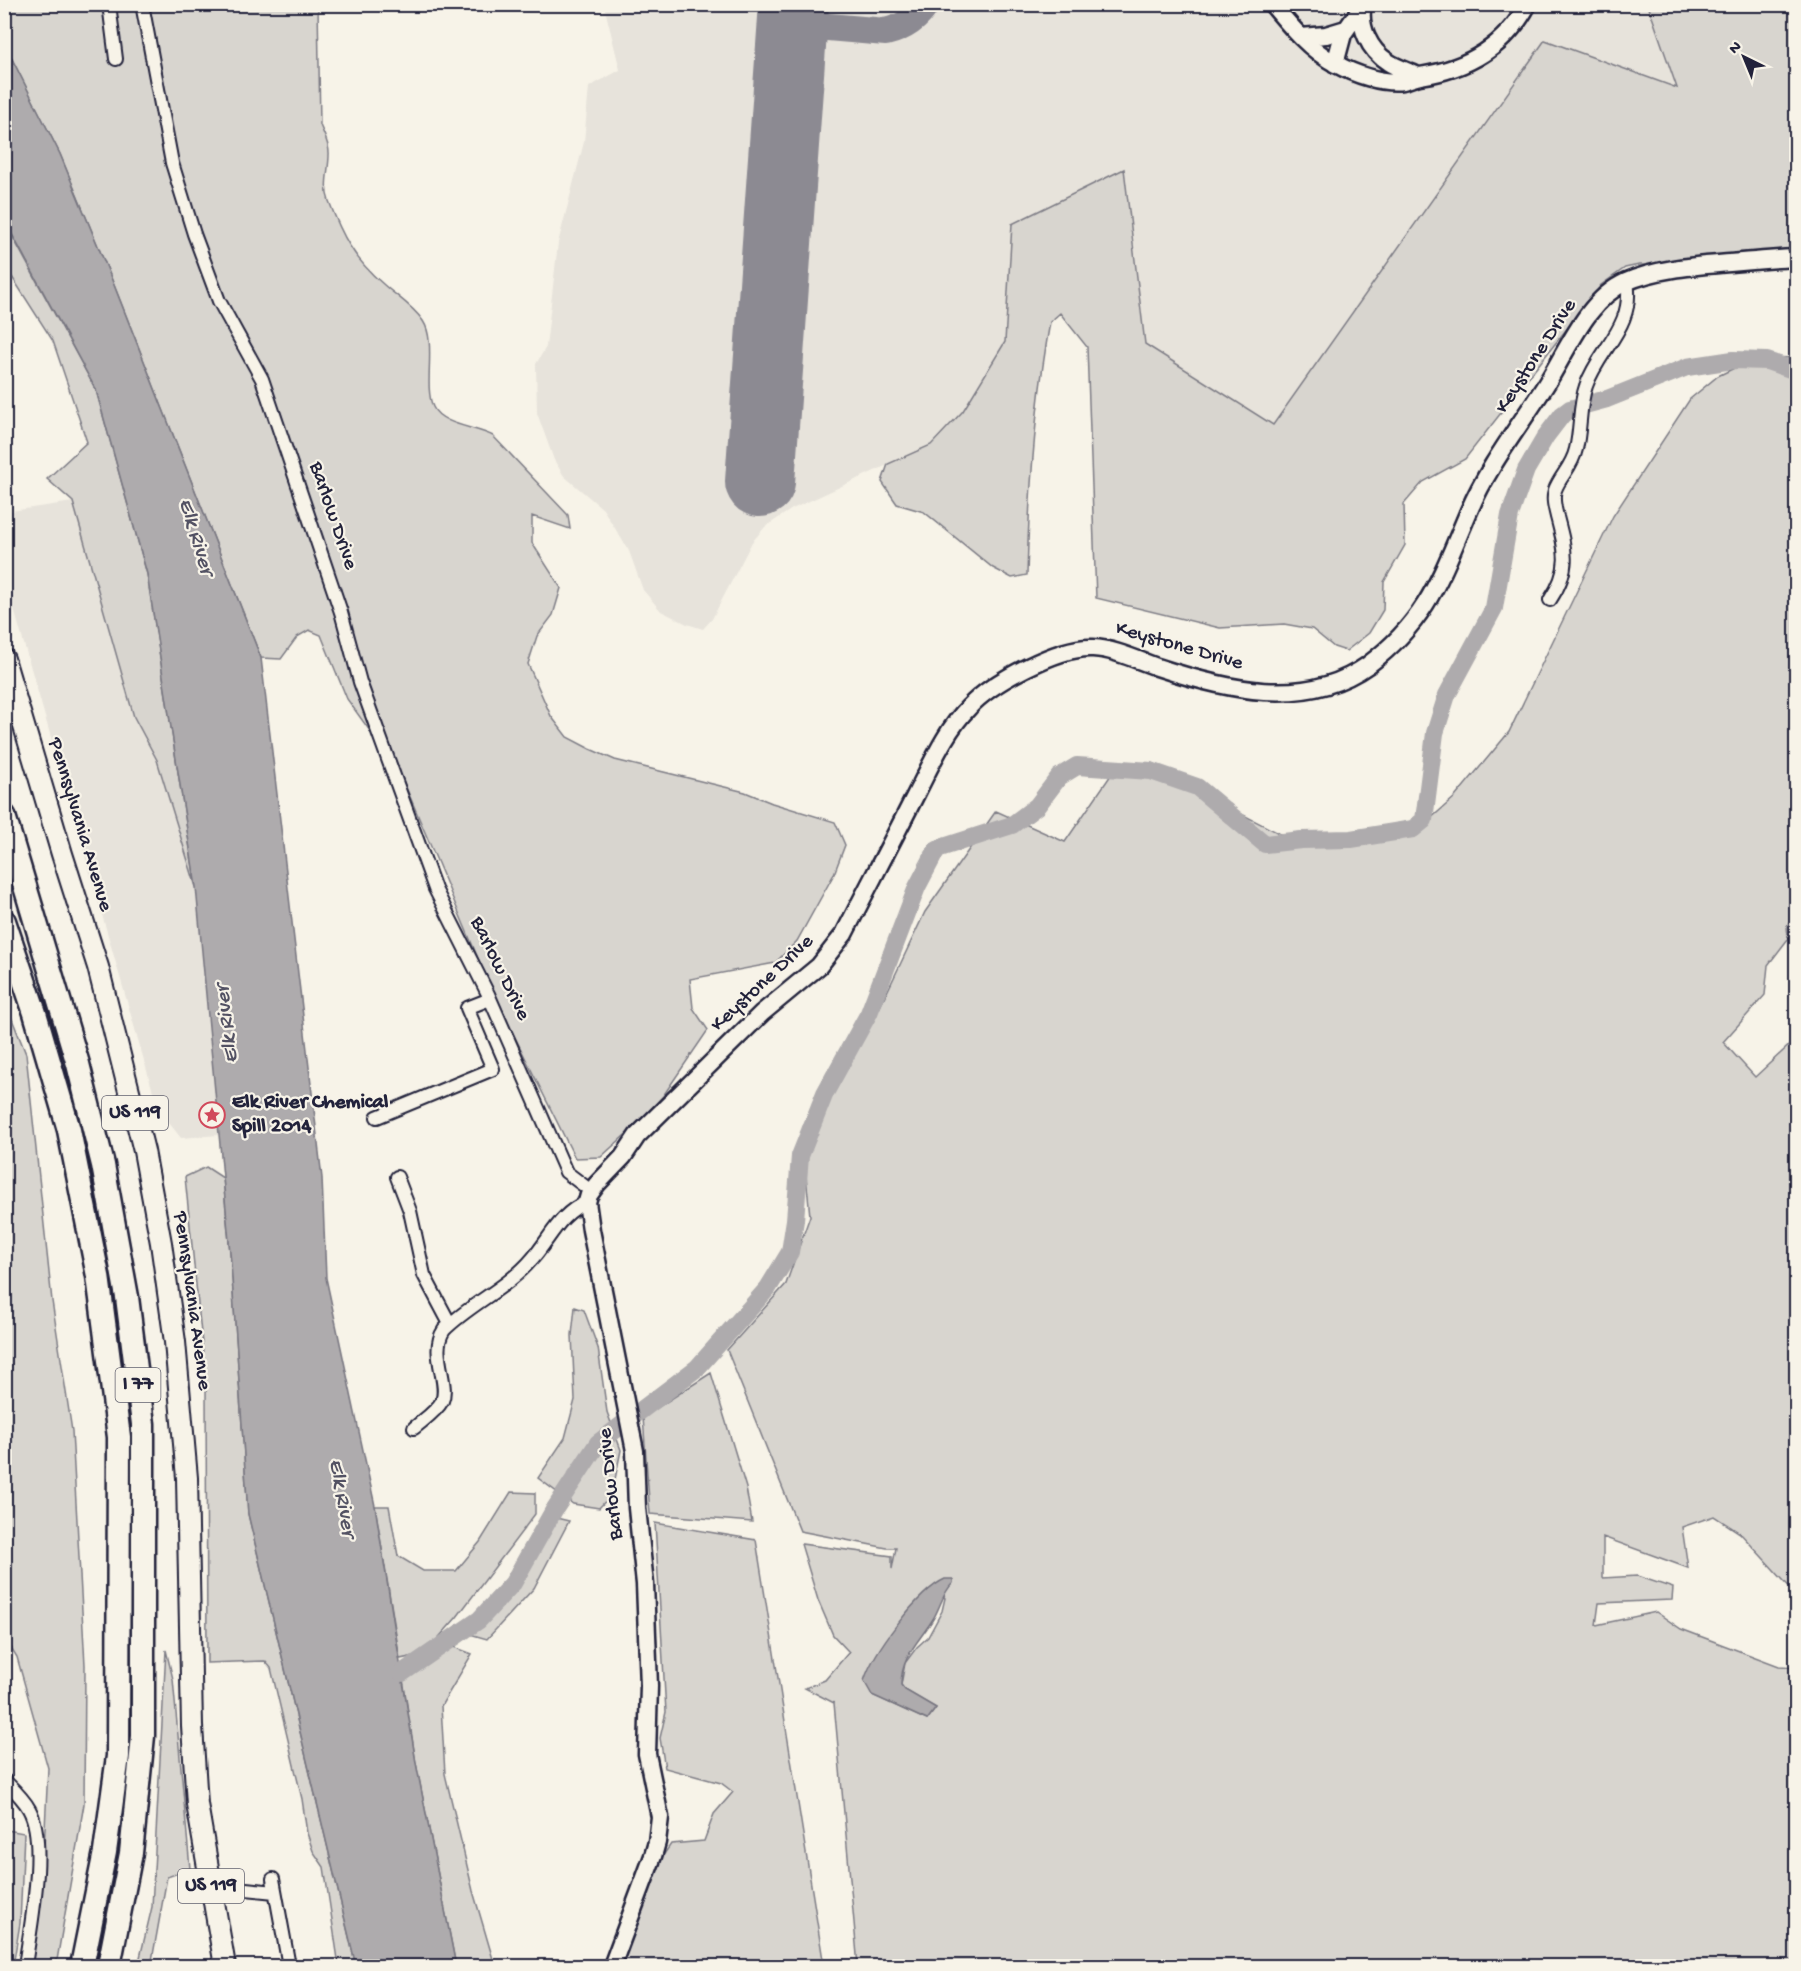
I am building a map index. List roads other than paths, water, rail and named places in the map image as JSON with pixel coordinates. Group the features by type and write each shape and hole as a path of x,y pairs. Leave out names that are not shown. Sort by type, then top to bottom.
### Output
{"highway":[{"name":"I 77","path":"4,816 78,1064 104,1165 128,1297 143,1424 143,1736 131,1853 109,1966"},
{"name":"I 77","path":"4,921 35,1013 72,1140 98,1276 119,1437 118,1756 105,1852 82,1966"},
{"path":"117,1966 131,1853"}],"main road":[{"name":"Pennsylvania Avenue","path":"4,659 98,967 141,1140 161,1244 175,1342 187,1478 192,1726 197,1804 225,1966"}],"street":[{"path":"109,4 116,59"},
{"name":"Barlow Drive","path":"142,4 172,163 194,234 219,301 262,380 341,612 360,682 435,889 490,999 566,1172 589,1196 636,1462 637,1508 645,1584 650,1686 647,1754 660,1817 653,1856 612,1966"},
{"path":"1272,4 1301,37 1335,64 1361,75 1403,81 1418,76 1443,73 1485,52 1507,34 1528,4"},
{"path":"1335,64 1346,29 1363,6"},
{"path":"1363,6 1364,28 1376,53 1390,63 1418,76"},
{"path":"1301,37 1326,35 1346,29"},
{"name":"Keystone Drive","path":"450,1324 513,1278 534,1257 570,1210 589,1196 653,1119 762,1013 828,957 844,934 945,740 967,708 988,690 1044,660 1084,648 1108,651 1209,683 1261,692 1322,686 1349,676 1372,662 1422,612 1441,578 1470,508 1491,468 1586,319 1603,299 1627,282 1687,266 1797,258"},
{"path":"1550,600 1563,577 1566,561 1565,547 1553,497 1576,451 1583,395 1590,376 1623,322 1629,303 1627,282"},
{"path":"377,1117 493,1069 467,1008 490,999"},
{"path":"397,1177 410,1211 424,1275 450,1324 439,1337 438,1343 443,1396 441,1402 414,1428"},
{"path":"4,1780 30,1810 35,1829 37,1849 35,1890 25,1966"},
{"path":"273,1879 289,1966"},
{"path":"212,1893 246,1889 275,1892"}],"water":[{"name":"Elk River","path":"5,45 60,154 261,658 322,1178 326,1278 375,1506 416,1763 456,1966 356,1966 248,1514 231,1263 196,887 147,574 96,390 5,221"},
{"path":"945,1579 953,1579 953,1583 933,1619 907,1657 902,1675 901,1685 905,1690 936,1708 927,1720 872,1695 864,1681 886,1639 922,1596"}],"waterway":[{"path":"402,1673 479,1620 513,1583 554,1510 598,1443 697,1368 768,1288 790,1252 800,1156 825,1093 869,1013 917,887 937,849 1012,825 1037,806 1059,777 1077,766 1151,771 1197,787 1265,844 1301,840 1351,839 1413,829 1424,820 1435,733 1447,695 1494,608 1510,515 1526,470 1546,436 1562,415 1570,409 1607,399 1687,367 1733,360 1767,361 1796,371"}],"place":[{"name":"Elk River Chemical Spill 2014","path":"212,1115"}]}
